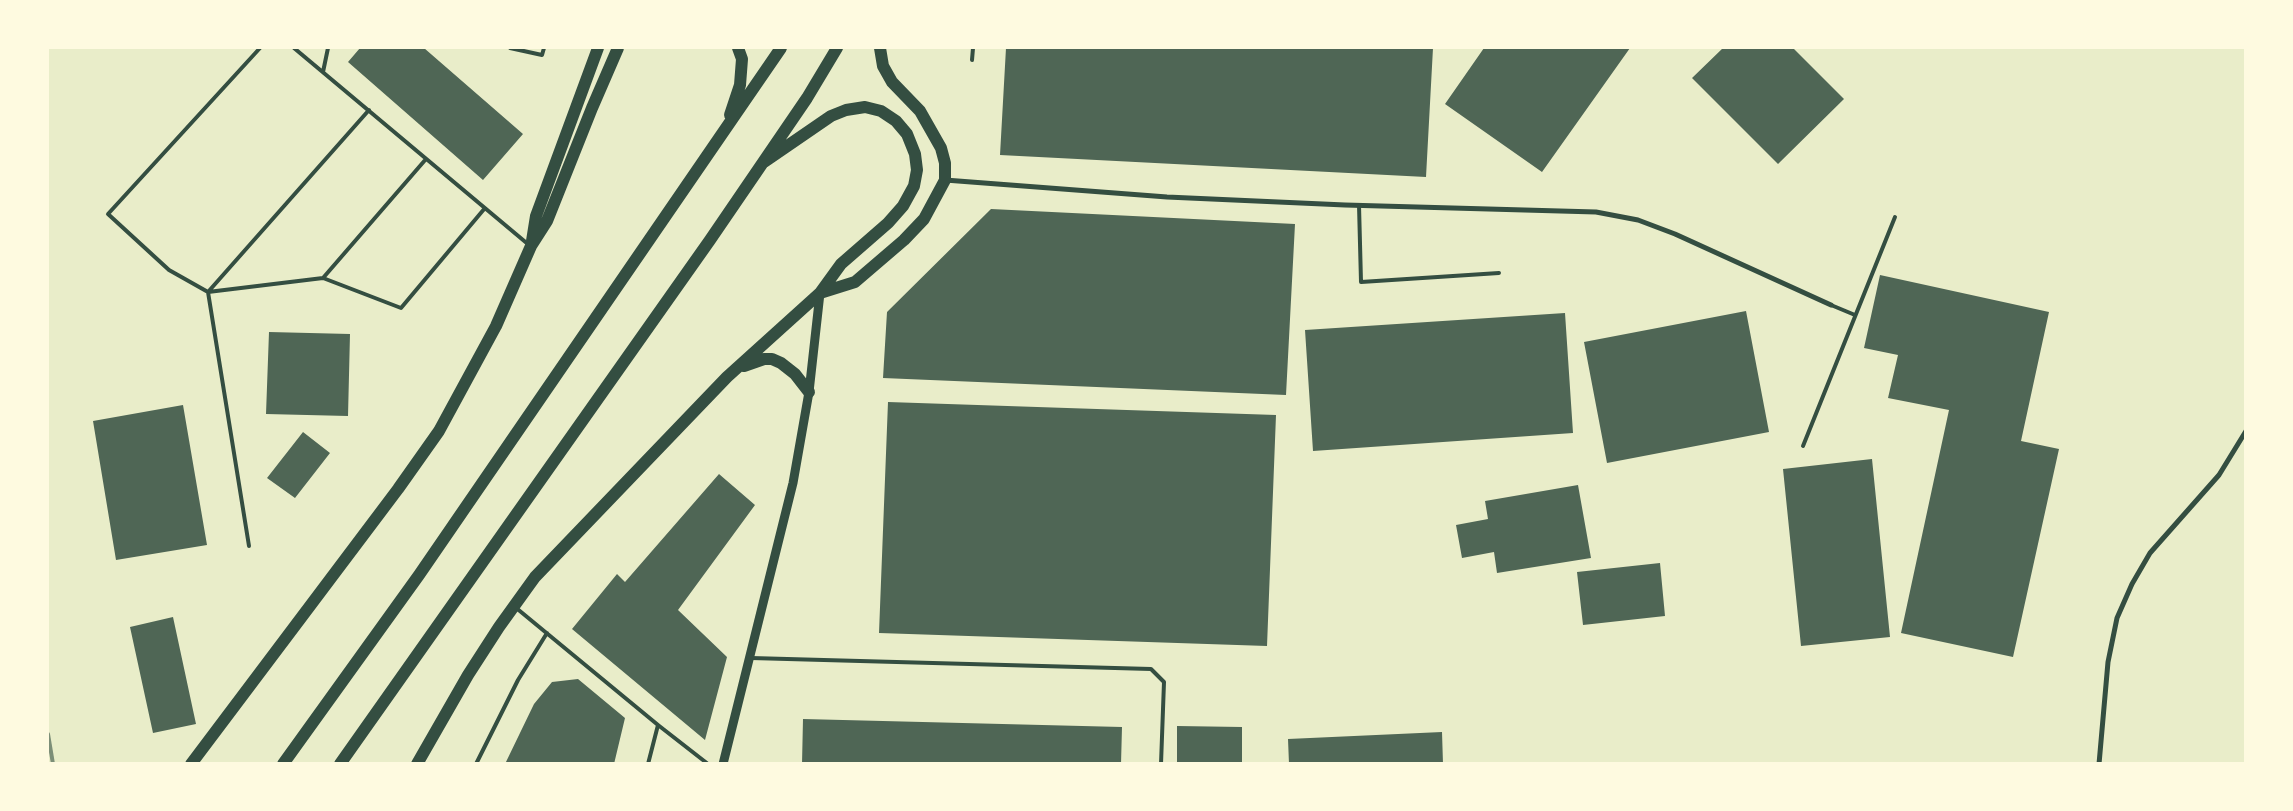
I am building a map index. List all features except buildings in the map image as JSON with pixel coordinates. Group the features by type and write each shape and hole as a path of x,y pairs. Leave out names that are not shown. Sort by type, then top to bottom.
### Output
{"main road":[{"path":"531,246 536,216 598,48"},
{"path":"191,764 392,498 439,431 496,326 531,246 547,221 618,48"},
{"path":"726,127 740,85 742,59 738,48"},
{"path":"283,764 419,575 781,48"},
{"path":"340,764 710,240 807,98 837,48"},
{"path":"820,293 856,282 904,240 924,219 945,180 945,163 941,148 920,111 892,82 883,66 880,48"},
{"path":"417,764 468,675 514,605 536,577 737,368 820,293 841,264 888,223 903,206 914,186 917,170 915,154 908,134 896,121 881,111 865,107 846,110 831,116 764,162"},
{"path":"737,368 764,359 772,359 781,363 795,374 808,392"}],"street":[{"path":"945,180 1167,197 1596,212 1638,220 1675,234 1831,305"},
{"path":"723,764 792,483 808,392 820,293"},
{"path":"2099,764 2108,662 2117,618 2132,584 2150,553 2219,475 2246,431"}],"lane":[{"path":"260,48 108,214 169,270 208,292 323,278 401,308 485,208"},
{"path":"294,48 531,246"},
{"path":"323,72 328,48"},
{"path":"510,48 542,55 544,48"},
{"path":"972,60 973,48"},
{"path":"208,292 369,110"},
{"path":"323,278 426,159"},
{"path":"1358,205 1361,282 1499,273"},
{"path":"1803,446 1895,217"},
{"path":"208,292 249,546"},
{"path":"1831,305 1855,315"},
{"path":"514,605 658,725 708,764"},
{"path":"476,764 518,680 546,633"},
{"path":"748,658 1151,669 1164,682 1161,764"},
{"path":"648,764 658,725"}],"railway":[{"path":"48,734 53,764"}]}
